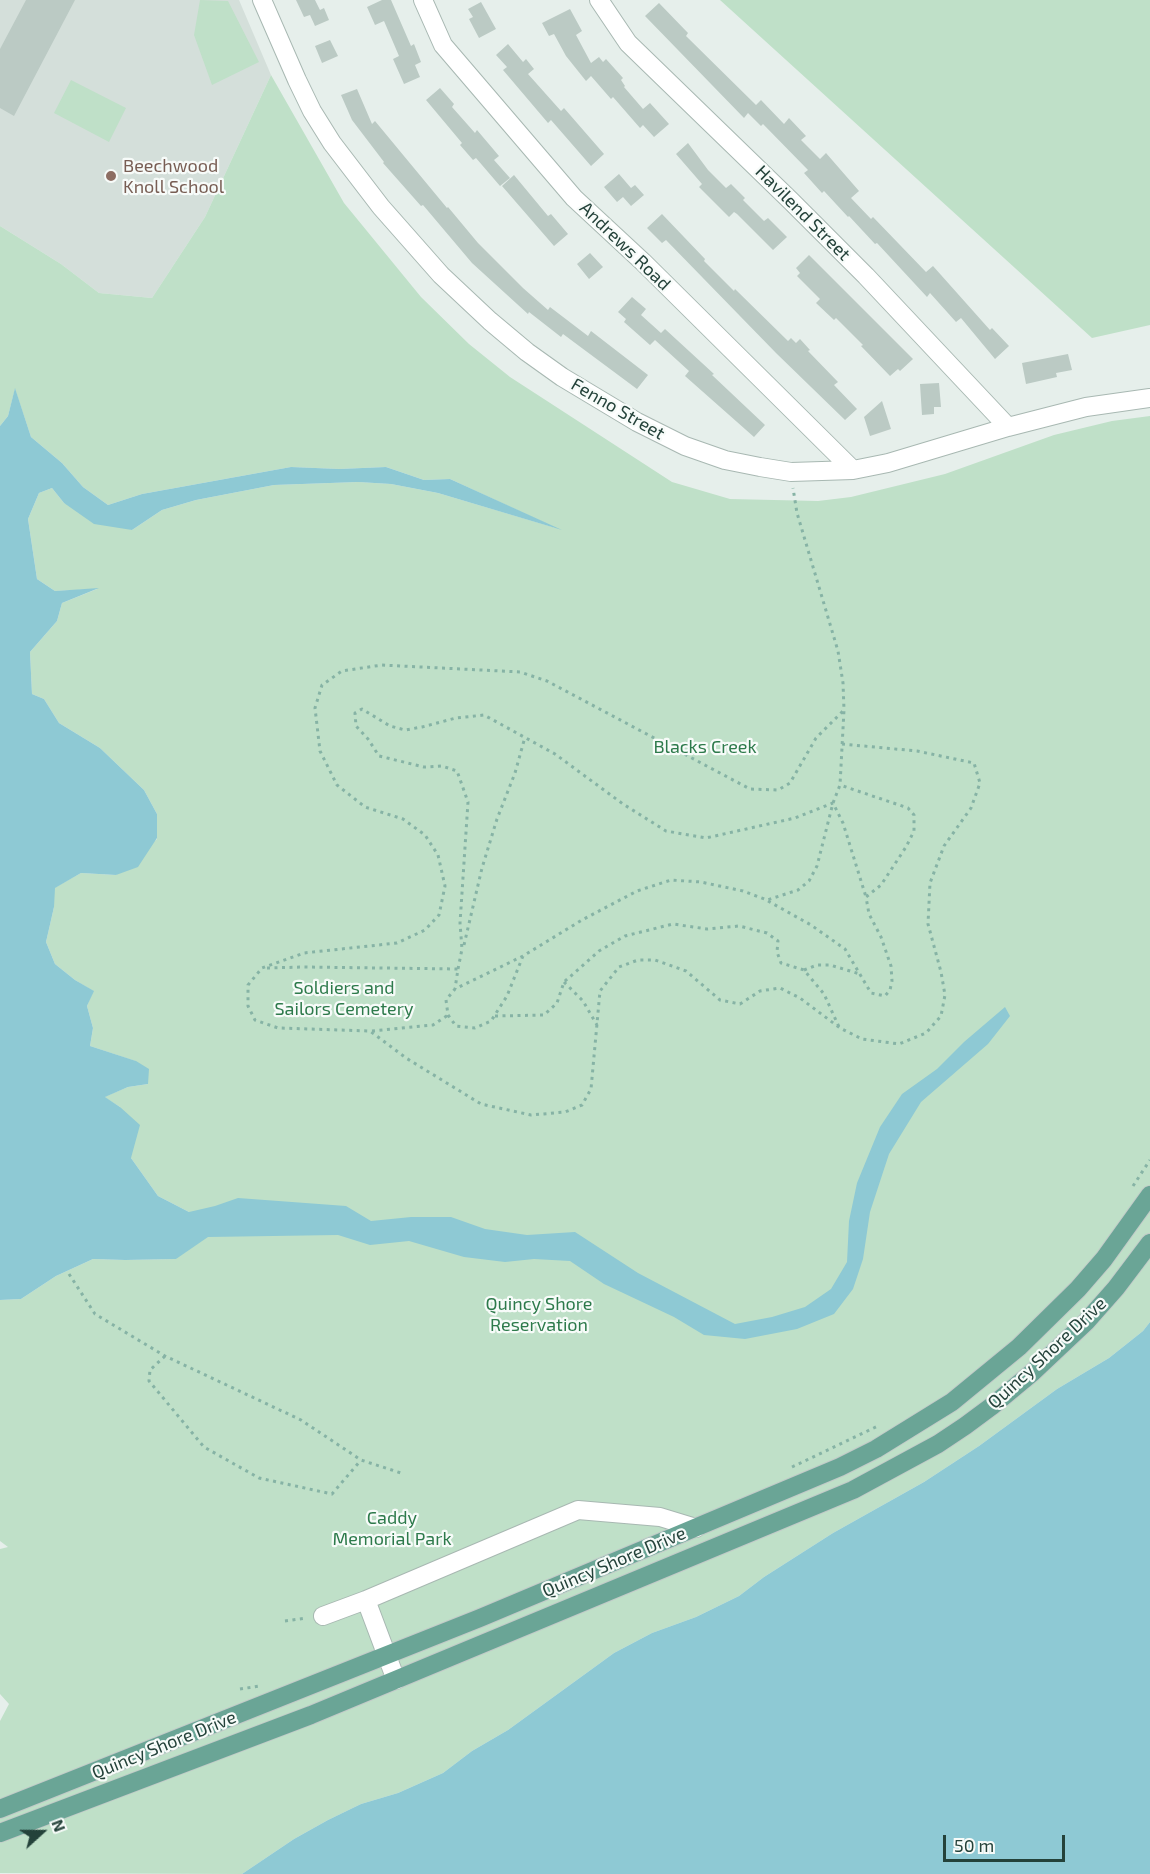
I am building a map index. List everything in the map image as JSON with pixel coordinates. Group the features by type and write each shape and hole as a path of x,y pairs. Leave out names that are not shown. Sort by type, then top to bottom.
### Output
{"main road":[{"name":"Quincy Shore Drive","path":"0,1809 696,1528 840,1467 876,1449 952,1402 1019,1347 1078,1289 1104,1259 1150,1195"},
{"name":"Quincy Shore Drive","path":"0,1833 300,1719 853,1490 938,1444 992,1406 1086,1322 1150,1243"}],"street":[{"name":"Fenno Street","path":"262,0 312,111 332,143 388,215 441,275 490,321 562,377 637,422 685,446 725,460 790,471 853,470 888,464 1008,427 1086,407 1150,398"},
{"name":"Andrews Road","path":"423,0 443,45 574,198 643,262 853,470"},
{"name":"Havilend Street","path":"599,0 628,43 866,276 1008,427"},
{"path":"323,1616 578,1510 660,1517 696,1528"},
{"path":"366,1600 396,1680"}],"path":[{"path":"767,900 798,890 809,881 817,866 840,785 844,710 838,651 796,513 790,471"},
{"path":"448,1015 433,1025 370,1031 278,1028 255,1020 248,1006 248,985 262,968 304,953 397,943 425,930 439,915 445,886 438,855 425,835 403,819 365,807 337,785 320,751 315,708 322,685 342,671 382,665 520,672 547,681 750,789 778,790 790,783 816,738 844,710"},
{"path":"462,949 460,923 468,802 456,771 442,766 424,767 379,756 356,726 355,713 362,710 390,726 405,730 422,728 456,718 483,715 555,754 623,804 666,831 706,838 795,818 833,804"},
{"path":"455,989 462,949 483,868 525,737"},
{"path":"370,1031 406,1058 482,1104 531,1115 565,1112 582,1105 591,1089 600,991 619,967 638,960 655,960 686,971 720,1000 740,1004 760,990 780,988 800,998 840,1028 862,1039 899,1044 926,1033 941,1016 945,995 928,924 930,883 944,846 971,808 980,783 974,763 917,751 842,744"},
{"path":"840,785 908,808 914,815 914,831 906,848 881,885 866,897"},
{"path":"523,956 507,996 491,1021 475,1028 456,1026 448,1015 446,1000 455,989 523,956 582,920 637,891 671,880 701,882 743,891 767,900 811,925 845,949 872,993 885,996 890,990 892,981 891,966 881,937 868,914 866,897 843,823 833,804"},
{"path":"495,1016 544,1015 557,1003 564,982 599,951 625,936 673,924 707,929 739,926 767,933 778,941 777,952 781,963 804,970 824,994 840,1028"},
{"path":"804,970 817,965 830,965 861,975"},
{"path":"262,968 458,969"},
{"path":"564,982 583,1001 597,1025"},
{"path":"1132,1189 1150,1160"},
{"path":"69,1274 95,1314 165,1356 301,1420 361,1460 404,1474"},
{"path":"165,1356 150,1370 149,1381 204,1448 259,1478 332,1494 361,1460"},
{"path":"790,1468 885,1423"},
{"path":"285,1621 323,1616"},
{"path":"240,1689 265,1686"}],"shaded area":[{"name":"Beechwood Knoll School","path":"0,0 239,0 271,75 205,217 152,298 99,293 61,264 0,226"}],"green space":[{"path":"200,0 228,1 259,62 212,85 194,35"},
{"path":"720,0 1150,0 1150,325 1092,338"},
{"path":"271,75 344,203 421,297 469,344 510,377 672,482 730,499 818,501 851,497 945,474 1054,435 1112,421 1150,416 1150,1322 1143,1331 1109,1358 1057,1389 979,1446 924,1482 833,1533 764,1577 739,1596 696,1617 652,1633 614,1653 508,1730 472,1751 443,1773 398,1793 361,1804 328,1820 294,1839 242,1874 0,1873 0,1721 9,1704 0,1694 0,1549 8,1547 0,1541 0,1300 21,1299 56,1276 93,1259 176,1259 189,1212 158,1196 131,1158 120,1107 104,1097 128,1087 148,1084 135,1061 90,1046 93,1028 87,1006 93,991 55,964 46,942 54,907 54,888 81,873 116,875 157,839 157,814 144,790 100,748 59,723 44,699 32,694 30,652 57,621 62,603 97,589 55,591 37,579 28,519 39,493 52,488 64,503 132,530 162,510 196,500 274,485 358,482 391,484 438,493 556,528 450,479 424,480 386,467 339,469 291,467 142,494 108,505 83,487 62,463 31,437 15,389 8,416 0,426 0,226 61,264 99,293 152,298 205,217"},
{"path":"71,80 126,108 109,142 54,113"}],"water":[{"path":"15,388 31,437 62,463 83,487 108,505 142,494 291,467 339,469 386,467 424,480 450,479 562,530 438,493 391,484 358,482 274,485 196,500 162,510 132,530 94,524 64,503 52,488 39,493 28,519 37,579 55,591 99,588 62,603 57,621 30,652 32,694 44,699 59,723 100,748 144,790 157,814 157,838 138,867 116,875 81,873 55,888 54,907 46,942 55,964 94,991 87,1006 93,1028 90,1046 136,1061 149,1069 148,1084 128,1087 105,1097 140,1125 131,1158 158,1196 189,1212 238,1198 346,1206 371,1221 411,1217 451,1217 485,1229 527,1235 575,1232 638,1273 735,1324 772,1317 805,1307 831,1289 847,1262 849,1221 857,1183 880,1127 902,1094 937,1069 1005,1007 1010,1016 988,1044 921,1102 889,1154 870,1212 863,1259 853,1289 834,1314 797,1329 745,1339 704,1335 674,1317 604,1284 570,1261 534,1259 505,1262 464,1257 409,1241 370,1245 338,1235 208,1237 176,1259 93,1259 56,1276 21,1299 0,1300 0,426 8,416"},
{"path":"1150,1322 1150,1874 242,1874 294,1839 328,1820 361,1804 398,1793 443,1773 472,1751 508,1730 614,1653 652,1633 696,1617 739,1596 764,1577 833,1533 924,1482 979,1446 1057,1389 1109,1358 1143,1331"}],"building":[{"path":"26,0 75,0 14,116 0,108 0,49"},
{"path":"296,0 315,0 320,10 324,8 329,20 315,26 310,15 304,17"},
{"path":"382,0 391,0 411,46 414,44 421,62 415,65 420,77 404,84 393,59 399,56 384,21 375,25 367,7"},
{"path":"481,2 496,29 479,38 469,19 473,17 468,9"},
{"path":"659,3 688,33 686,36 756,105 761,100 784,124 789,118 806,136 801,140 820,159 826,153 859,191 851,198 871,219 873,217 926,272 933,266 990,330 992,328 1009,346 995,359 961,318 956,322 930,293 927,297 877,243 875,244 824,191 822,193 804,173 808,170 763,124 761,126 748,113 744,118 645,16"},
{"path":"570,9 582,31 576,35 591,63 599,57 603,62 606,59 623,78 621,80 624,87 643,109 650,103 669,124 654,137 643,125 640,128 591,76 586,81 566,56 554,34 549,36 542,23"},
{"path":"330,40 338,56 322,63 315,46"},
{"path":"508,44 523,62 526,59 534,69 528,74 561,111 564,108 604,154 591,166 551,120 548,123 503,70 507,67 496,55"},
{"path":"440,88 454,104 452,107 475,133 477,130 499,156 494,160 510,178 500,186 476,158 473,160 460,145 462,143 426,100"},
{"path":"357,89 372,124 375,121 478,243 523,288 548,310 550,307 588,336 591,331 648,375 637,389 563,334 561,337 529,312 528,314 472,263 423,205 421,206 383,163 352,120 341,95"},
{"path":"688,143 708,170 726,188 731,184 764,221 768,218 787,237 773,250 737,214 734,212 729,217 699,187 702,184 676,154"},
{"path":"619,174 631,188 635,185 644,195 631,206 623,197 617,202 604,187"},
{"path":"514,175 548,216 551,214 568,234 554,246 502,186"},
{"path":"662,214 705,259 704,261 788,341 791,338 796,343 800,339 810,350 808,351 838,382 834,385 857,409 845,420 666,240 662,243 647,228"},
{"path":"590,253 603,267 589,279 577,264"},
{"path":"809,255 913,359 900,371 898,369 890,376 836,318 834,320 816,303 820,299 797,276 800,273 796,268"},
{"path":"632,297 646,309 641,315 661,333 665,329 765,425 754,437 685,376 689,371 655,340 650,345 624,322 626,319 618,312"},
{"path":"1068,354 1072,370 1056,373 1057,377 1026,384 1022,363"},
{"path":"939,383 941,407 934,407 934,414 922,415 920,384"},
{"path":"882,401 891,429 870,436 864,417"}],"place":[{"name":"Beechwood Knoll School","path":"111,176"}],"park label":[{"name":"Blacks Creek","path":"705,747"},
{"name":"Soldiers and Sailors Cemetery","path":"344,998"},
{"name":"Quincy Shore Reservation","path":"539,1314"},
{"name":"Caddy Memorial Park","path":"392,1528"}]}
